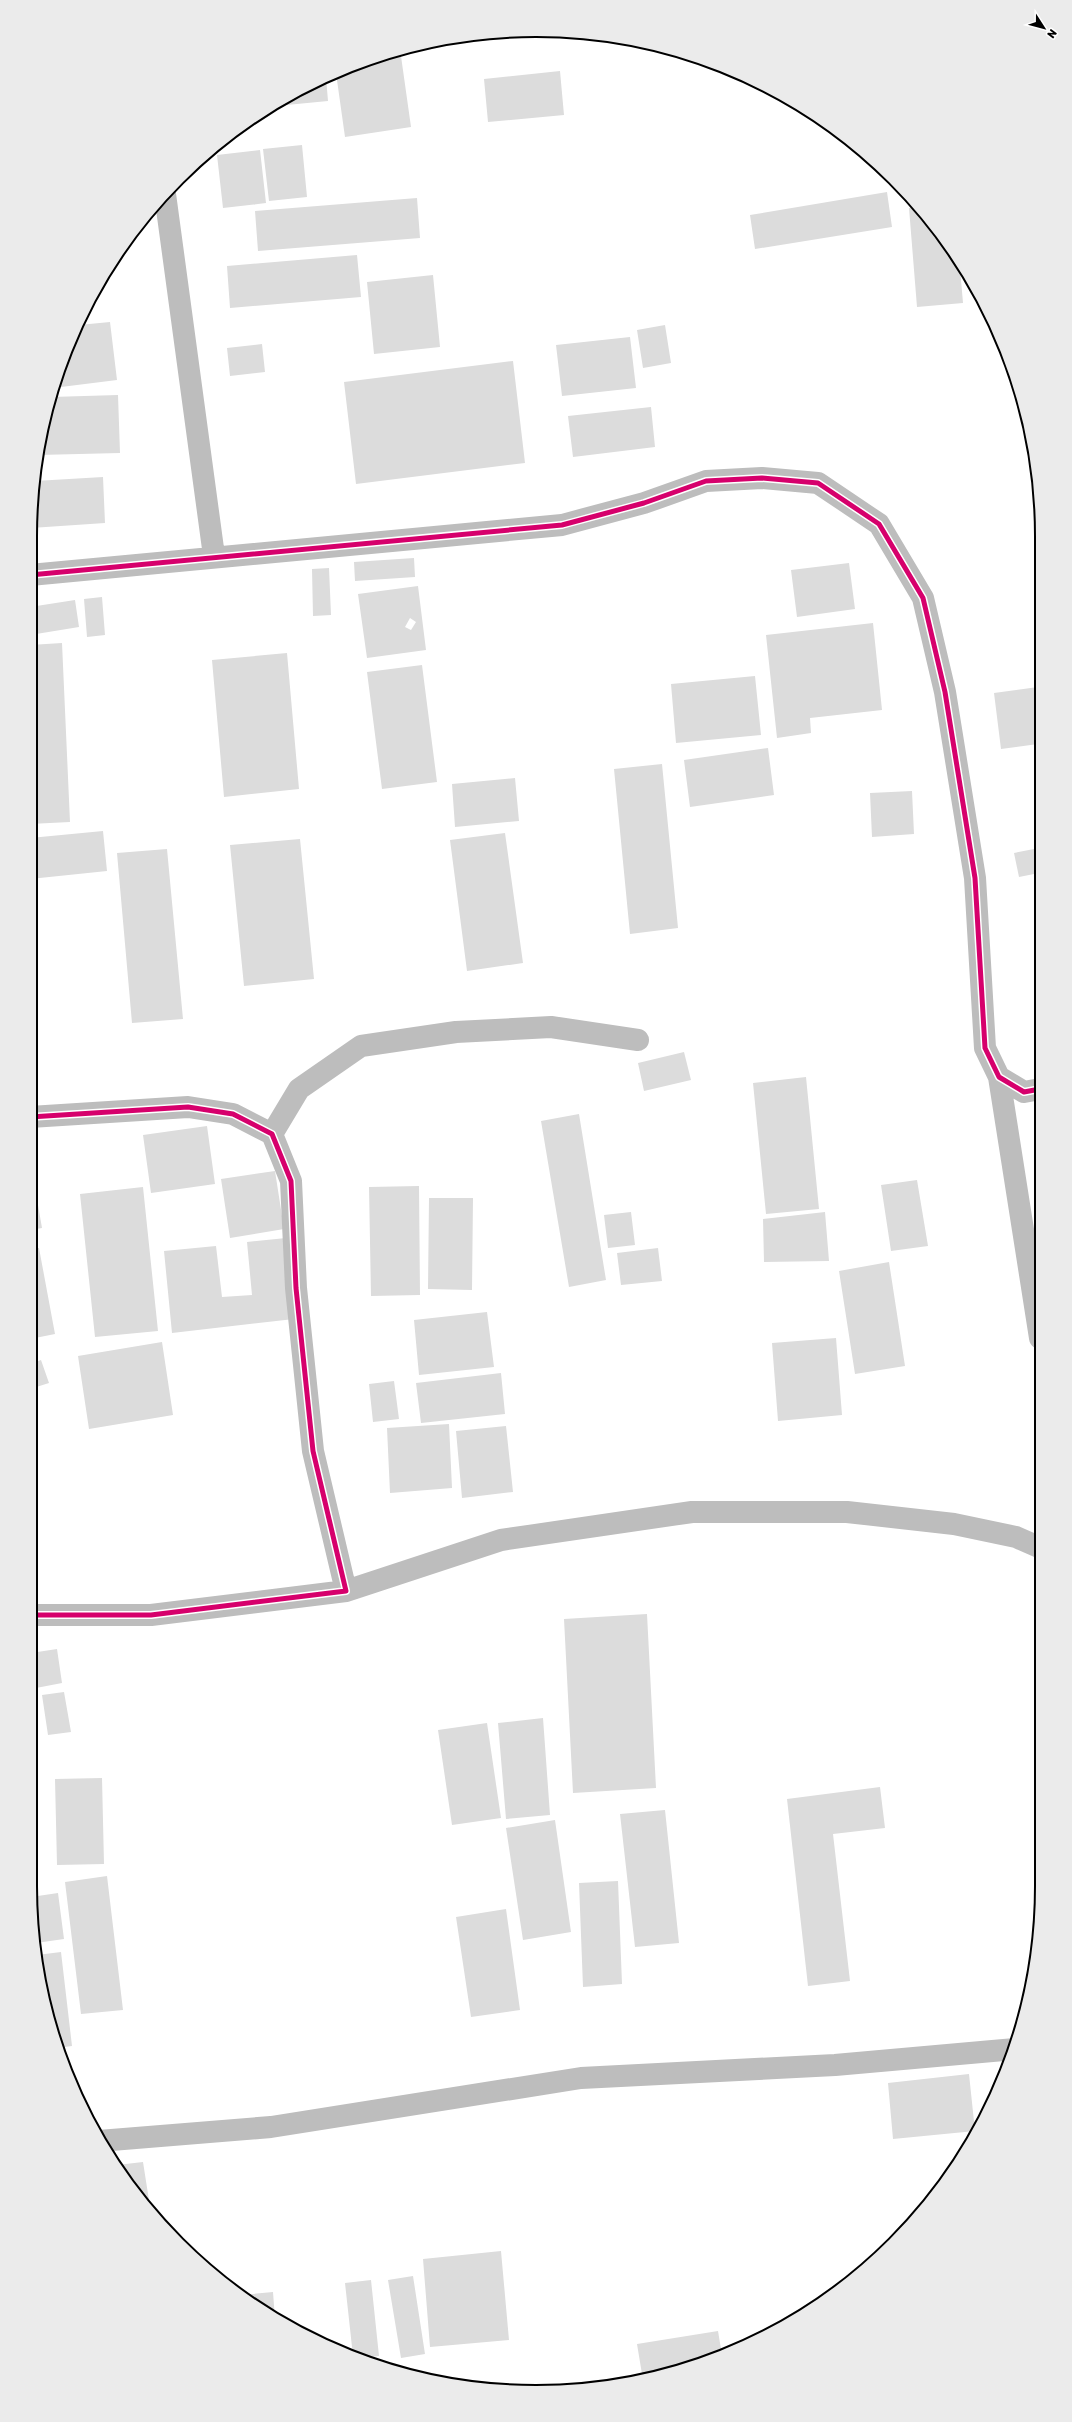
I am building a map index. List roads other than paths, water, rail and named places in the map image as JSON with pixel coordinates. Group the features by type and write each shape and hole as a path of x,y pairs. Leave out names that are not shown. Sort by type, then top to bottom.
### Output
{"street":[{"path":"166,202 214,556"},
{"path":"37,574 214,556 562,525 644,503 706,481 762,478 818,483 879,524 923,598 945,692 975,878 985,1048 999,1077 1035,1306"},
{"path":"272,1134 299,1089 362,1046 456,1032 551,1027 638,1040"},
{"path":"999,1077 1024,1092 1035,1090"},
{"path":"37,1116 111,1110 188,1107 233,1114 272,1134 291,1181 296,1288 313,1451 346,1590"},
{"path":"37,1615 151,1615 346,1590 501,1540 692,1512 847,1512 954,1524 1016,1537 1035,1545"},
{"path":"107,2140 271,2127 581,2078 835,2066 1008,2050"}]}
